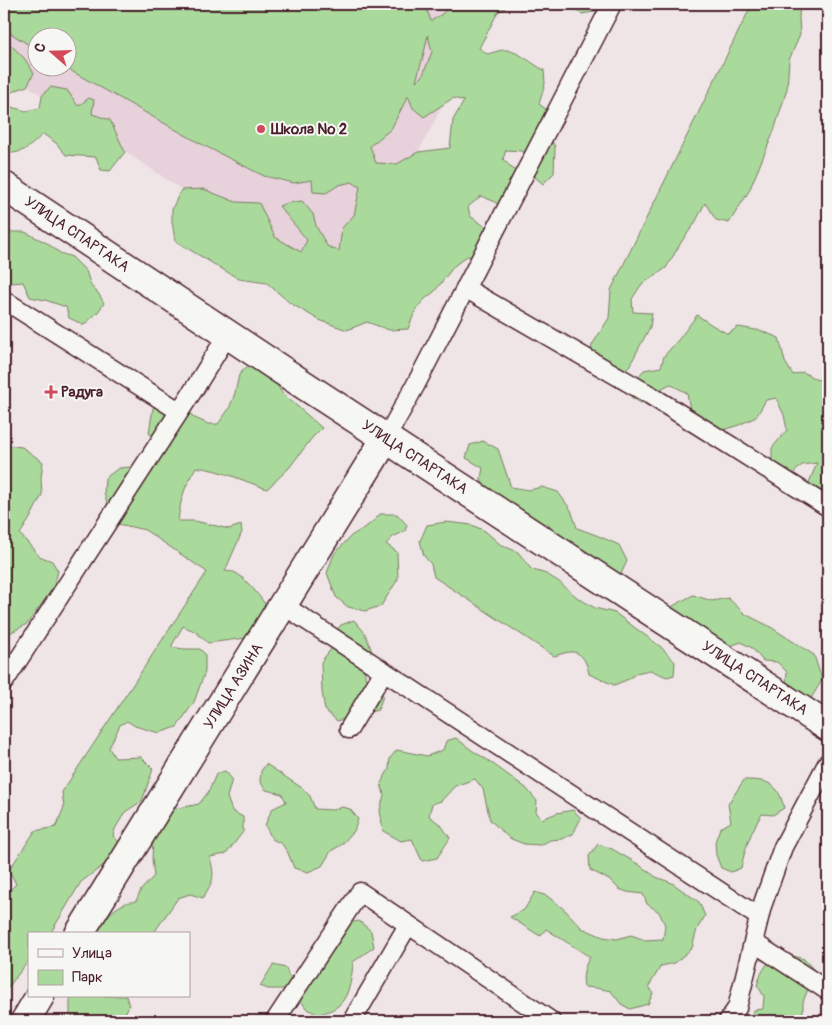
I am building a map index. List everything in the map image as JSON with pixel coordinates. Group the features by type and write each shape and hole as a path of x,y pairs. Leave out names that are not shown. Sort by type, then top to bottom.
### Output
{"street":[{"name":"УЛИЦА СПАРТАКА","path":"4,186 301,384 828,726"},
{"name":"УЛИЦА АЗИНА","path":"80,932 386,438"},
{"path":"25,1021 39,998"}],"lane":[{"path":"386,438 415,386 612,4"},
{"path":"465,288 650,395 828,507"},
{"path":"4,300 179,411"},
{"path":"4,682 228,334"},
{"path":"283,605 759,918"},
{"path":"349,729 384,671"},
{"path":"728,1021 737,1008 762,906 783,847 828,762"},
{"path":"275,1021 360,892 551,1021"},
{"path":"352,1021 408,925"},
{"path":"753,942 828,991"}],"shaded area":[{"name":"Школа № 2","path":"4,4 495,4 343,298 4,70"}],"green space":[{"name":"Школа № 2","path":"4,4 425,4 431,21 442,14 451,4 512,4 498,12 479,48 487,54 502,50 512,51 544,70 545,84 539,104 554,115 550,137 555,147 554,173 543,184 535,177 534,155 521,151 506,150 503,159 517,173 506,210 493,201 481,196 468,207 470,216 486,227 496,228 504,233 498,243 481,258 467,256 454,266 435,291 416,309 408,329 389,330 367,322 347,330 319,320 290,303 267,283 239,279 175,241 172,209 181,190 203,189 236,202 259,203 275,237 301,252 307,240 279,206 302,201 313,214 316,226 327,246 339,251 342,228 354,215 360,187 352,182 339,185 326,193 313,192 312,180 294,183 264,176 203,145 78,75 78,28 28,28 28,44 4,29","holes":["428,35 432,52 422,77 416,81","408,96 413,108 424,117 453,98 464,101 453,120 450,148 418,152 397,164 376,163 370,146 391,129"]},
{"path":"563,4 602,4 599,11 582,14"},
{"path":"752,4 800,4 800,35 789,60 787,89 774,131 749,191 729,223 716,220 705,203 695,223 666,268 641,285 632,299 633,312 652,313 650,327 630,365 618,377 596,375 589,360 592,345 609,318 611,290"},
{"path":"4,38 24,58 28,64 28,78 31,78 27,86 4,95"},
{"path":"50,87 67,90 78,106 89,98 94,100 92,114 110,120 125,152 110,171 101,170 96,157 66,155 56,143 43,134 26,149 4,154 4,105 26,111 40,108 42,96"},
{"path":"10,232 25,232 47,243 60,253 72,257 86,271 91,286 104,303 98,312 84,325 69,318 66,307 30,297 23,282 11,283 4,280 4,238"},
{"path":"697,315 728,334 738,327 762,331 779,338 785,362 793,375 803,372 817,380 828,377 828,515 810,507 805,492 817,463 802,465 786,480 772,471 772,448 787,430 784,415 776,398 766,400 756,417 711,434 692,422 687,393 670,384 650,395 641,403 631,397 631,385 644,370 661,367 664,356"},
{"path":"256,365 269,371 282,393 322,428 289,468 267,489 223,473 196,467 180,505 178,521 195,521 229,529 241,525 242,532 225,571 234,572 243,578 268,608 254,637 208,643 196,632 183,626 171,647 200,649 205,654 205,672 194,702 177,727 159,733 135,726 127,721 120,725 109,748 115,758 141,757 153,769 142,801 125,812 115,829 113,836 120,843 118,852 81,882 51,932 28,932 28,961 4,993 4,939 7,924 4,924 4,896 16,884 9,870 35,831 56,827 64,807 62,792 207,572 145,530 118,524 111,516 104,493 105,478 119,468 132,467 147,461 158,443 149,433 153,408 162,400 185,402 193,417 208,424 218,424 229,409 239,375 245,368"},
{"path":"483,441 498,449 511,487 529,490 542,487 558,492 571,510 577,528 619,545 627,561 621,574 606,582 553,546 549,524 534,525 505,515 504,498 483,487 481,478 483,468 466,458 470,445"},
{"path":"4,445 22,447 43,462 41,478 42,495 20,534 39,556 52,561 58,571 54,587 27,624 4,636"},
{"path":"380,514 397,514 407,525 405,531 393,537 386,544 397,552 398,579 381,606 365,611 348,607 336,597 327,573 334,554 351,536 370,524"},
{"path":"446,522 472,525 485,531 501,545 518,552 531,569 546,574 558,581 578,598 595,608 615,613 661,647 675,662 674,675 667,677 650,670 636,673 629,679 614,685 589,674 585,662 578,653 568,652 554,656 434,577 431,564 424,556 420,541 427,525"},
{"path":"693,595 712,601 728,598 745,614 769,626 814,655 822,680 810,700 786,684 787,672 777,662 763,661 752,648 741,642 720,650 673,625 671,607"},
{"path":"354,620 365,633 371,649 372,663 364,668 366,681 377,684 383,696 378,710 337,721 325,710 321,662 331,649 331,636 341,625"},
{"path":"456,738 526,788 537,801 536,812 542,819 557,813 573,810 581,818 573,834 562,839 550,840 541,845 524,844 509,838 490,820 483,789 475,779 455,786 441,801 432,804 429,816 441,825 450,838 437,858 422,861 412,839 401,841 383,831 380,810 384,795 381,783 389,769 390,758 397,750 427,756 443,750 446,741"},
{"path":"266,764 302,788 310,796 315,809 333,810 342,807 350,809 358,819 354,831 341,845 331,851 322,866 308,872 294,868 282,844 272,839 265,825 272,809 286,802 282,794 266,790 260,782 261,771"},
{"path":"225,771 232,779 227,797 232,811 243,817 243,832 226,854 210,857 213,870 212,878 203,898 190,894 178,898 154,932 98,932 107,916 120,906 136,901 141,890 154,876 152,859 153,840 170,810 199,804 209,791 216,774"},
{"path":"744,780 771,784 779,793 784,808 773,815 762,814 749,840 741,868 731,872 721,868 716,855 715,842 720,828 731,822 728,804"},
{"path":"598,844 612,849 656,877 672,883 699,902 705,916 697,929 692,948 675,963 661,966 649,986 653,993 648,1004 630,1009 621,1004 611,991 584,987 584,971 590,957 546,929 540,936 510,917 524,910 535,892 547,896 565,910 582,928 603,937 617,939 631,935 645,940 663,939 665,925 659,912 647,904 643,894 619,889 610,880 590,870 589,856"},
{"path":"359,921 371,931 374,947 353,962 348,990 343,1000 335,1008 318,1015 306,1008 299,998 288,989 268,989 260,986 273,965 286,968 289,977 321,965 332,951 348,923"},
{"path":"784,953 804,959 815,971 803,1002 803,1016 814,1018 818,1021 749,1021 754,1010 763,1009 764,996 757,985 761,974 766,965 778,955"},
{"path":"71,998 127,998 129,1006 118,1021 71,1021"},
{"path":"652,1015 677,1018 681,1021 638,1021 640,1018"}],"place":[{"name":"Школа № 2","path":"261,129"},
{"name":"Радуга","path":"51,392"}]}
